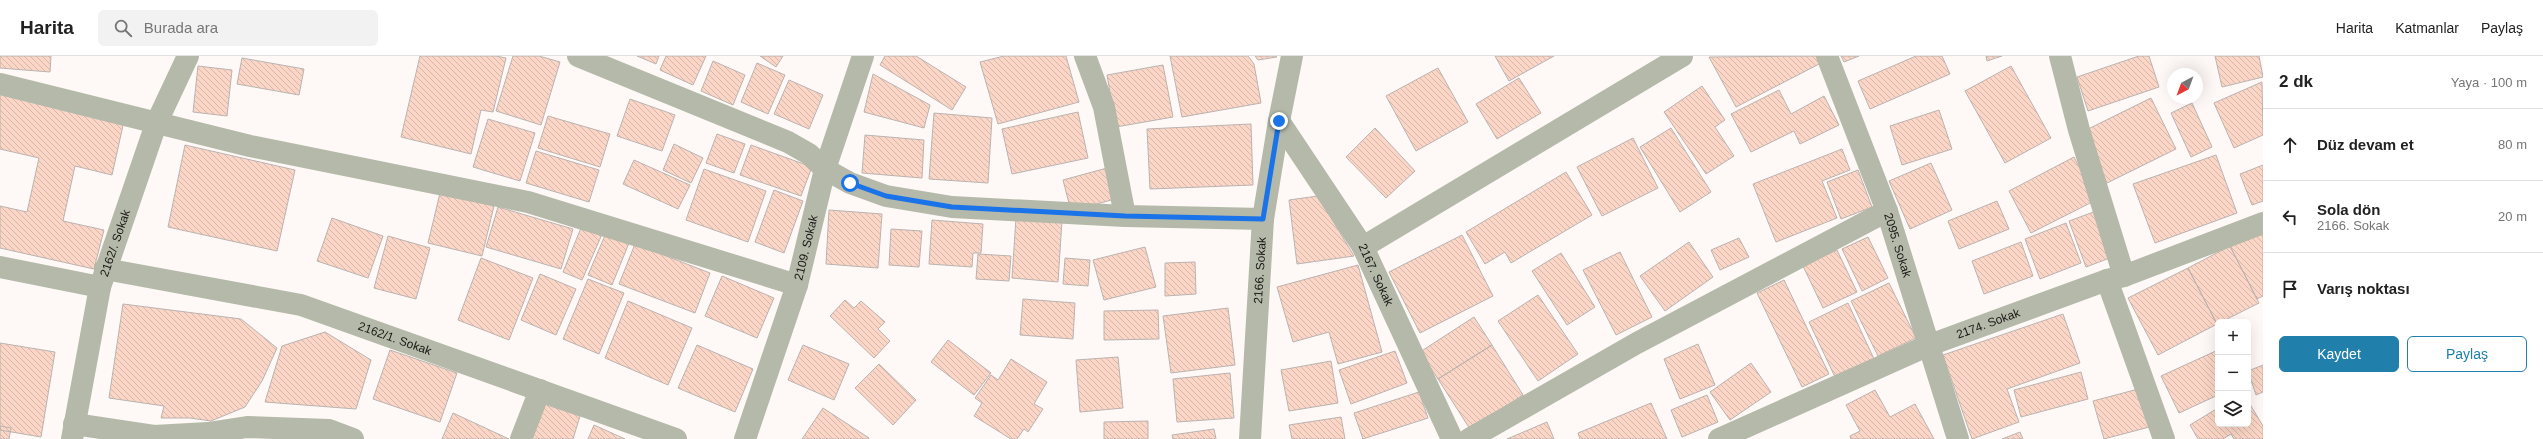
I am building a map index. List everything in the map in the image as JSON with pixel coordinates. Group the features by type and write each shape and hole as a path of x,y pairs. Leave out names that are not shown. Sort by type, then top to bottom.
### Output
{"street":[{"name":"2162/. Sokak","path":"73,431 98,306 102,278 156,124 188,56"},
{"path":"578,56 788,142 809,154 825,169 850,183 886,196 952,207 1125,216 1263,219"},
{"name":"2109. Sokak","path":"745,439 797,285 825,169 864,56"},
{"path":"1085,56 1104,107 1125,216"},
{"name":"2166. Sokak","path":"1250,439 1263,219 1279,121 1292,56"},
{"path":"1363,247 1682,56"},
{"name":"2095. Sokak","path":"1827,56 1887,211 1927,346 1958,439"},
{"path":"2060,56 2116,278 2164,439"},
{"path":"0,84 156,124 250,146 528,202 797,285"},
{"name":"2167. Sokak","path":"1279,121 1363,247 1452,439"},
{"path":"1468,439 1637,343 1887,211"},
{"name":"2174. Sokak","path":"1719,439 1927,346 2263,223"},
{"name":"2162/1. Sokak","path":"0,267 102,278 301,305 676,439"},
{"path":"521,439 540,390"},
{"path":"73,431 154,436 208,433 247,427 329,430 354,439"}],"building":[{"path":"0,56 51,56 50,72 0,68"},
{"path":"420,56 496,56 506,58 493,112 481,110 471,154 401,137"},
{"path":"513,56 539,56 560,62 541,125 496,111"},
{"path":"637,56 659,56 656,64"},
{"path":"666,56 706,56 693,85 660,70"},
{"path":"760,56 783,56 776,67"},
{"path":"885,56 916,56 966,87 952,110 880,65"},
{"path":"1004,56 1066,56 1079,102 998,124 980,62"},
{"path":"1170,56 1248,56 1254,64 1261,103 1182,117"},
{"path":"1255,56 1276,56 1277,57 1258,60"},
{"path":"1495,56 1554,56 1509,81"},
{"path":"1820,56 1823,62 1736,107 1709,57"},
{"path":"1841,56 1859,56 1844,62"},
{"path":"1916,56 1942,56 1950,74 1870,109 1858,81"},
{"path":"1986,56 2002,56 1987,61"},
{"path":"2139,56 2149,56 2159,87 2088,111 2077,77"},
{"path":"2215,56 2259,56 2263,77 2222,87"},
{"path":"242,58 304,69 299,95 237,84"},
{"path":"713,61 745,75 733,105 701,91"},
{"path":"757,63 785,75 768,114 741,102"},
{"path":"1163,65 1173,117 1116,127 1107,75"},
{"path":"198,66 232,70 227,116 193,112"},
{"path":"2011,66 2051,138 2005,163 1965,91"},
{"path":"1438,68 1468,122 1416,151 1386,96"},
{"path":"873,74 930,105 924,128 864,112"},
{"path":"1519,78 1541,113 1497,139 1476,104"},
{"path":"789,80 823,95 809,129 774,114"},
{"path":"2262,82 2263,135 2234,148 2214,103"},
{"path":"1702,86 1725,120 1715,127 1734,156 1706,174 1664,112"},
{"path":"1779,90 1791,114 1824,96 1839,125 1800,144 1794,131 1751,152 1731,114"},
{"path":"0,92 124,121 112,175 75,166 63,221 104,230 94,269 0,248 0,206 27,212 39,158 0,149"},
{"path":"2151,98 2176,149 2107,183 2082,132"},
{"path":"630,99 675,115 662,151 617,136"},
{"path":"2192,104 2212,147 2191,157 2171,113"},
{"path":"1939,110 1952,149 1902,165 1890,126"},
{"path":"1078,112 1088,158 1012,174 1002,129"},
{"path":"934,113 992,118 988,183 929,179"},
{"path":"548,116 610,134 600,167 538,148"},
{"path":"488,119 535,133 520,181 473,167"},
{"path":"1251,124 1253,185 1150,189 1147,129"},
{"path":"1375,128 1415,171 1386,198 1346,157"},
{"path":"1671,128 1711,192 1680,212 1640,147"},
{"path":"717,134 745,144 734,173 706,163"},
{"path":"865,135 924,140 922,178 862,173"},
{"path":"1633,138 1658,188 1602,216 1577,167"},
{"path":"674,144 703,158 691,183 663,170"},
{"path":"185,145 295,170 277,251 168,227"},
{"path":"751,145 812,167 801,196 740,175"},
{"path":"1842,149 1850,170 1822,181 1837,218 1776,242 1753,184"},
{"path":"536,151 599,170 589,202 526,183"},
{"path":"2216,155 2237,213 2155,243 2133,184"},
{"path":"2074,157 2096,200 2031,233 2009,191"},
{"path":"634,160 690,185 678,209 623,184"},
{"path":"1931,163 1952,210 1910,229 1889,181"},
{"path":"2263,165 2263,201 2252,205 2240,174"},
{"path":"1107,168 1115,199 1071,211 1063,180"},
{"path":"704,169 766,191 748,242 686,220"},
{"path":"1858,170 1872,207 1841,219 1827,182"},
{"path":"1566,172 1592,215 1511,263 1505,252 1485,264 1466,232"},
{"path":"774,190 803,201 784,253 755,242"},
{"path":"440,193 494,206 482,256 428,243"},
{"path":"1318,196 1354,256 1297,264 1289,200"},
{"path":"1997,201 2009,229 1959,249 1948,221"},
{"path":"498,207 573,229 561,269 486,247"},
{"path":"829,210 882,214 878,268 826,264"},
{"path":"2099,210 2115,256 2086,267 2069,221"},
{"path":"332,218 383,236 368,278 317,261"},
{"path":"1016,218 1062,221 1058,282 1012,278"},
{"path":"932,220 983,224 981,253 973,253 972,267 929,264"},
{"path":"583,223 603,232 582,280 563,272"},
{"path":"2066,223 2081,263 2040,279 2025,239"},
{"path":"891,229 922,231 919,267 889,265"},
{"path":"2263,232 2263,296 2257,299 2230,246"},
{"path":"606,233 629,243 612,285 588,275"},
{"path":"1462,235 1493,296 1420,333 1389,272"},
{"path":"388,236 430,248 416,299 374,288"},
{"path":"1868,237 1888,278 1862,291 1842,249"},
{"path":"1739,238 1749,257 1720,270 1711,250"},
{"path":"1689,242 1713,277 1665,311 1640,276"},
{"path":"2021,242 2033,276 1984,294 1972,261"},
{"path":"635,244 710,273 695,313 619,284"},
{"path":"2230,246 2259,303 2227,319 2215,320 2188,268"},
{"path":"1145,247 1156,287 1104,300 1093,260"},
{"path":"1837,250 1857,292 1823,308 1803,266"},
{"path":"1620,252 1652,317 1616,335 1583,270"},
{"path":"1561,253 1595,307 1567,325 1532,271"},
{"path":"978,254 1011,256 1009,281 976,279"},
{"path":"481,258 533,278 509,340 458,320"},
{"path":"1065,258 1090,260 1088,286 1063,284"},
{"path":"1195,262 1196,294 1165,296 1165,263"},
{"path":"1358,265 1382,352 1338,364 1329,332 1293,342 1277,287"},
{"path":"2188,268 2215,320 2215,325 2158,355 2128,298"},
{"path":"540,274 576,289 556,335 521,320"},
{"path":"722,276 774,298 757,338 705,316"},
{"path":"588,279 624,293 599,354 563,339"},
{"path":"1784,280 1829,374 1802,387 1757,293"},
{"path":"1889,283 1916,338 1878,356 1851,301"},
{"path":"1538,295 1578,354 1538,381 1498,321"},
{"path":"1023,299 1075,303 1073,339 1020,335"},
{"path":"845,300 854,308 861,301 885,322 878,329 890,341 874,358 830,316"},
{"path":"628,301 692,328 668,385 605,358"},
{"path":"1848,303 1874,359 1835,377 1809,322"},
{"path":"123,304 241,319 277,348 262,381 245,407 211,421 190,418 161,418 164,406 109,398"},
{"path":"1228,308 1235,365 1171,373 1163,316"},
{"path":"1158,310 1159,339 1104,340 1104,311"},
{"path":"2063,314 2080,363 2007,389 2019,422 1972,439 1943,355"},
{"path":"1474,317 1492,345 1438,379 1420,352"},
{"path":"325,332 371,360 356,409 265,402 282,346"},
{"path":"948,340 991,373 974,395 931,362"},
{"path":"0,343 55,352 41,437 0,430"},
{"path":"1698,344 1715,385 1680,399 1664,359"},
{"path":"697,345 753,369 735,412 678,388"},
{"path":"803,345 849,364 834,400 788,380"},
{"path":"1492,345 1523,395 1470,429 1438,379"},
{"path":"390,350 457,373 440,422 373,399"},
{"path":"1395,351 1407,383 1351,404 1339,370"},
{"path":"2215,351 2215,396 2179,413 2161,376"},
{"path":"1118,357 1123,408 1080,412 1076,360"},
{"path":"1011,359 1047,382 1034,404 1043,409 1028,432 1024,429 1017,439 1011,439 974,416 982,403 975,398 991,375 998,380"},
{"path":"1331,361 1338,403 1289,411 1281,370"},
{"path":"1751,363 1771,392 1730,420 1710,392"},
{"path":"879,364 916,400 893,425 855,388"},
{"path":"2263,365 2263,392 2256,395 2251,380 2251,370"},
{"path":"2081,372 2088,399 2021,417 2014,390"},
{"path":"1230,373 1234,418 1177,422 1173,379"},
{"path":"2142,388 2153,426 2104,439 2093,401"},
{"path":"1875,390 1890,417 1915,404 1934,439 1851,439 1850,436 1860,431 1846,405"},
{"path":"1419,392 1428,418 1363,439 1354,413"},
{"path":"1707,395 1718,422 1682,437 1671,410"},
{"path":"1651,403 1667,439 1580,439 1578,433"},
{"path":"544,404 580,416 573,439 532,439"},
{"path":"2251,406 2263,426 2263,439 2234,439 2231,434 2223,439 2198,439 2190,425 2215,410 2215,427 2251,427"},
{"path":"823,408 869,438 802,439"},
{"path":"453,413 509,439 442,439"},
{"path":"1341,417 1345,439 1292,439 1289,425"},
{"path":"1148,421 1148,439 1104,439 1104,422"},
{"path":"1547,422 1554,439 1507,439"},
{"path":"594,425 625,439 588,439"},
{"path":"0,426 11,428 9,439 0,439"},
{"path":"1214,429 1216,439 1173,439 1172,435"},
{"path":"2020,432 2023,439 2002,439"}],"route":[{"path":"850,183 886,196 952,207 1125,216 1263,219 1279,121"}]}
